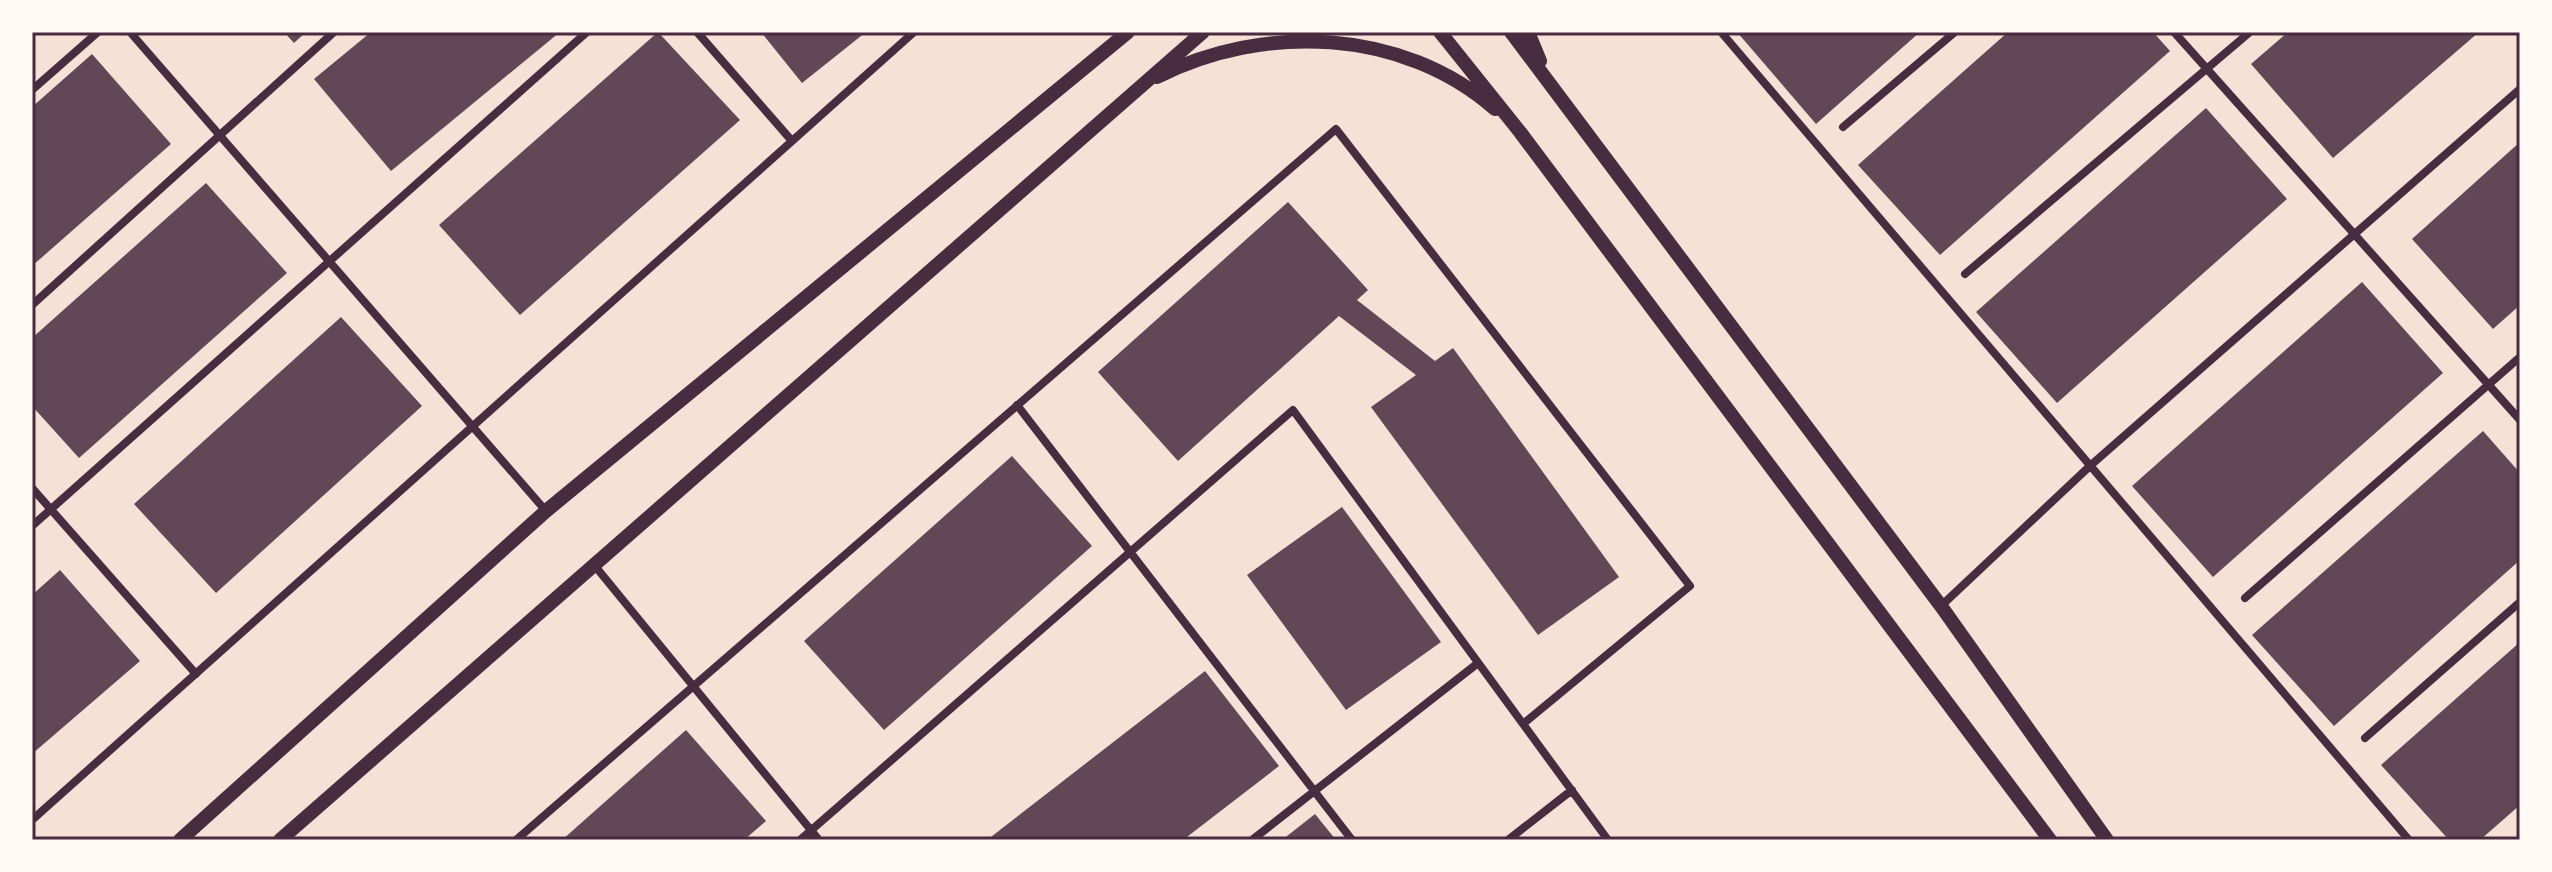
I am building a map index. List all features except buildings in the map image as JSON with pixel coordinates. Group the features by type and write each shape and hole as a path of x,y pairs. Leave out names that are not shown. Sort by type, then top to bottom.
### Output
{"street":[{"path":"32,90 98,32"},
{"path":"130,32 546,511"},
{"path":"32,305 334,32"},
{"path":"32,526 587,32"},
{"path":"697,32 792,141"},
{"path":"32,820 914,32"},
{"path":"1090,66 1122,32"},
{"path":"180,840 546,511 1128,32"},
{"path":"280,840 1203,32"},
{"path":"1440,32 1520,132 2050,840"},
{"path":"1511,32 1941,606 2107,840"},
{"path":"1528,32 1559,96"},
{"path":"1721,32 2409,840"},
{"path":"1843,127 1955,32"},
{"path":"2174,32 2520,420"},
{"path":"1965,274 2250,32"},
{"path":"1123,99 1159,76 1211,55 1279,41 1322,41 1366,47 1409,59 1450,78 1487,102 1520,132"},
{"path":"1941,606 2091,465 2520,89"},
{"path":"516,840 1336,129 1690,586 1523,724"},
{"path":"2245,598 2520,357"},
{"path":"1017,405 1352,840"},
{"path":"800,840 1293,410 1608,840"},
{"path":"32,488 196,674"},
{"path":"595,566 819,840"},
{"path":"2365,738 2520,602"},
{"path":"1252,840 1478,663"},
{"path":"1508,840 1572,790"}]}
